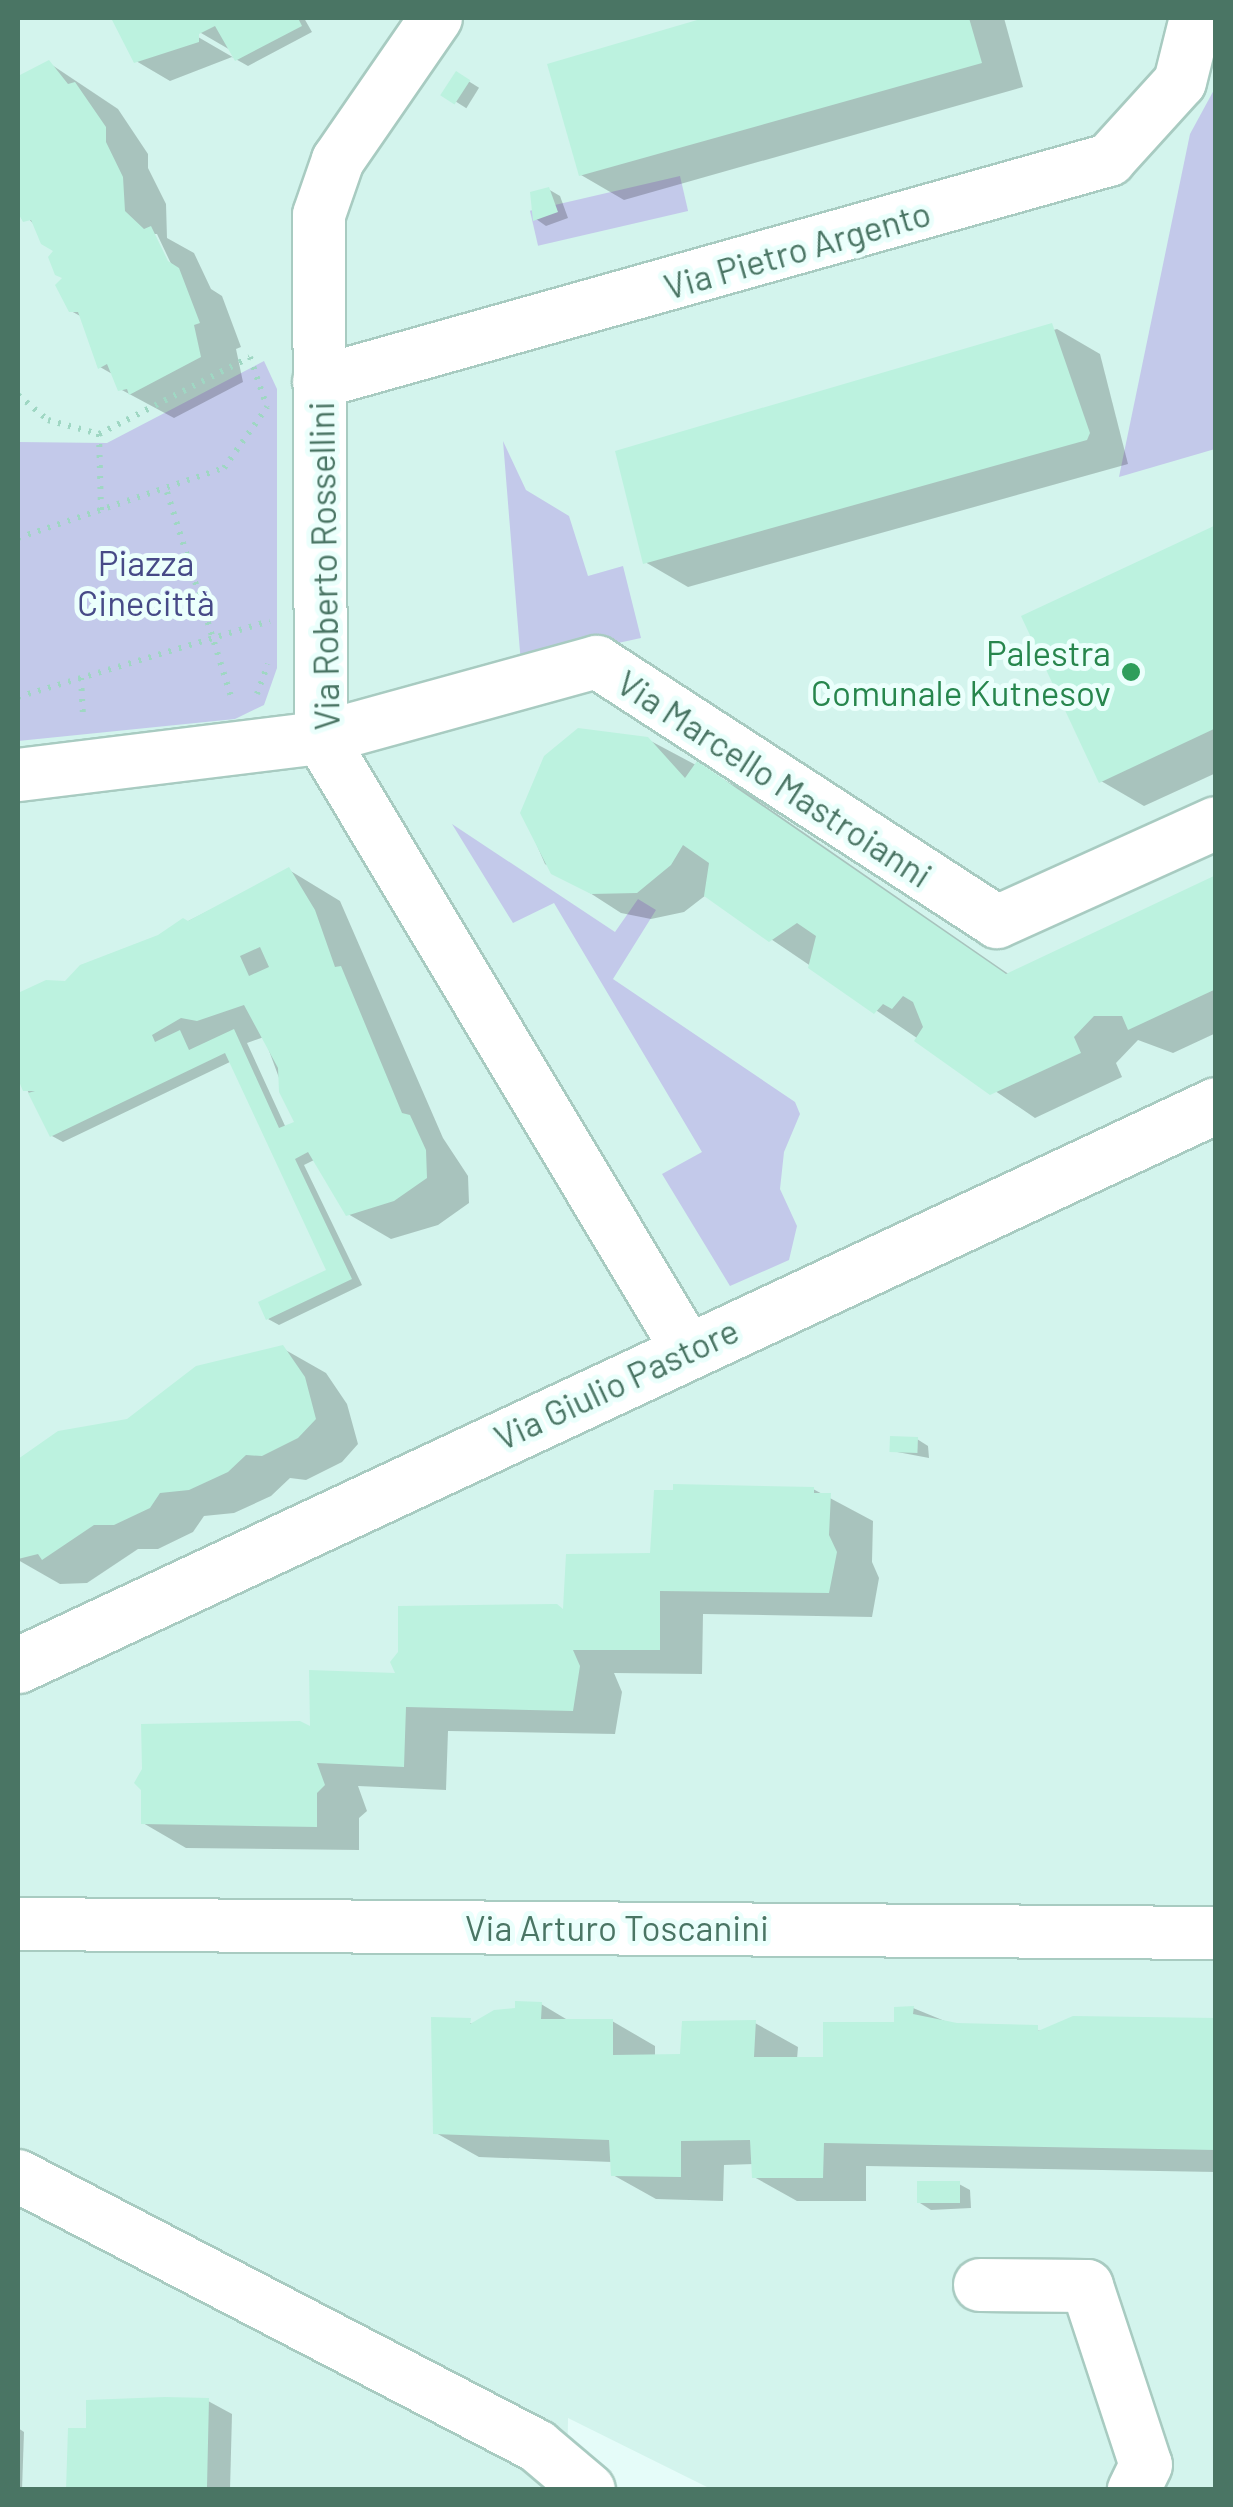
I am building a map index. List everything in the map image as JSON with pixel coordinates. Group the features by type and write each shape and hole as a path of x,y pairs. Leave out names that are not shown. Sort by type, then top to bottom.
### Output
{"street":[{"name":"Via Roberto Rossellini","path":"436,18 347,147 323,194 319,382 296,620 321,738 687,1349"},
{"name":"Via Pietro Argento","path":"319,382 1109,160 1138,136 1180,82 1196,18"},
{"name":"Via Marcello Mastroianni","path":"18,775 321,738 598,662 997,922 1216,823"},
{"name":"Via Giulio Pastore","path":"18,1664 1216,1105"},
{"name":"Via Arturo Toscanini","path":"18,1924 1216,1933"},
{"path":"18,2176 538,2446 589,2490"},
{"path":"980,2286 1087,2286 1146,2465 1134,2490"}],"path":[{"path":"18,395 48,420 100,434 250,357 267,407 267,426"},
{"path":"18,538 167,492 224,468 267,407"},
{"path":"100,434 101,512"},
{"path":"167,492 236,711"},
{"path":"270,601 296,620"},
{"path":"270,635 296,620"},
{"path":"18,696 213,638 296,620"},
{"path":"250,706 262,688 269,648"}],"shaded area":[{"path":"18,18 1215,18 1215,2489 711,2489 568,2418 567,2489 18,2489"}],"green space":[{"path":"1215,88 1215,449 1119,477 1190,134"},
{"path":"680,176 688,211 538,246 530,211"},
{"name":"Piazza Cinecittà","path":"264,361 277,389 277,668 264,705 235,719 18,741 18,442 107,443"},
{"path":"503,441 526,490 569,516 588,576 623,566 641,638 521,664"},
{"path":"452,824 615,932 638,899 656,910 613,979 795,1102 800,1114 784,1152 780,1189 797,1226 789,1260 730,1286 662,1174 702,1152 554,903 513,923"}],"building":[{"path":"111,18 298,18 302,26 235,61 215,26 199,34 199,42 134,63"},
{"path":"704,18 969,18 982,63 579,176 547,64"},
{"path":"49,60 68,84 75,82 106,127 106,142 123,177 125,211 144,229 151,226 168,261 179,268 200,323 194,325 201,357 129,395 127,389 118,391 107,364 98,369 78,312 69,312 55,285 62,278 55,275 48,257 53,251 41,244 31,220 23,222 18,213 18,76"},
{"path":"456,71 470,80 454,105 440,95"},
{"path":"549,187 558,212 533,221 530,192"},
{"path":"1052,323 1090,433 1087,440 643,564 615,451"},
{"name":"Palestra Comunale Kutnesov","path":"1216,525 1216,728 1099,783 1021,616"},
{"path":"578,728 648,737 685,778 697,761 1006,974 1216,875 1216,989 1128,1030 1122,1016 1094,1016 1074,1037 1081,1053 990,1095 914,1041 923,1027 913,1002 903,996 892,1009 883,1004 874,1014 808,968 816,936 797,923 769,942 704,896 709,863 683,845 671,865 637,893 591,894 551,874 520,813 544,756"},
{"path":"289,867 315,910 335,967 341,966 402,1113 410,1115 426,1150 427,1178 394,1201 346,1216 308,1152 295,1159 352,1279 266,1320 258,1302 326,1270 225,1053 50,1137 28,1093 35,1091 23,1091 18,1079 18,993 46,980 65,981 80,965 158,935 183,918 188,921","holes":["260,947 269,967 249,976 240,956","244,1005 278,1068 279,1092 294,1122 279,1128 234,1029 189,1050 180,1030 155,1042 152,1035 181,1018 197,1021"]},
{"path":"283,1345 305,1377 316,1419 298,1438 262,1456 246,1455 228,1472 189,1490 160,1493 150,1508 114,1525 94,1525 42,1560 38,1554 18,1559 18,1459 58,1431 127,1419 196,1366"},
{"path":"890,1436 918,1437 917,1453 889,1452"},
{"path":"673,1484 814,1487 814,1493 831,1493 829,1535 837,1552 829,1593 660,1591 660,1650 573,1650 580,1666 573,1711 406,1707 404,1767 317,1763 325,1785 317,1793 317,1827 141,1824 141,1790 134,1783 142,1769 141,1724 300,1721 310,1726 309,1670 395,1673 390,1662 398,1652 398,1606 557,1604 563,1609 566,1554 650,1553 654,1490 673,1490"},
{"path":"515,2001 542,2002 541,2019 613,2019 613,2055 680,2054 682,2021 756,2020 754,2057 823,2057 823,2022 894,2022 894,2007 914,2006 913,2014 957,2023 1038,2025 1038,2031 1073,2016 1216,2018 1216,2150 824,2143 823,2178 752,2178 750,2140 681,2141 681,2177 611,2176 609,2140 433,2134 431,2017 471,2018 470,2024 494,2010 515,2008"},
{"path":"917,2181 960,2181 960,2203 917,2203"},
{"path":"209,2398 207,2487 66,2490 68,2428 86,2428 86,2400"}],"place":[{"name":"Palestra Comunale Kutnesov","path":"1131,672"}]}
